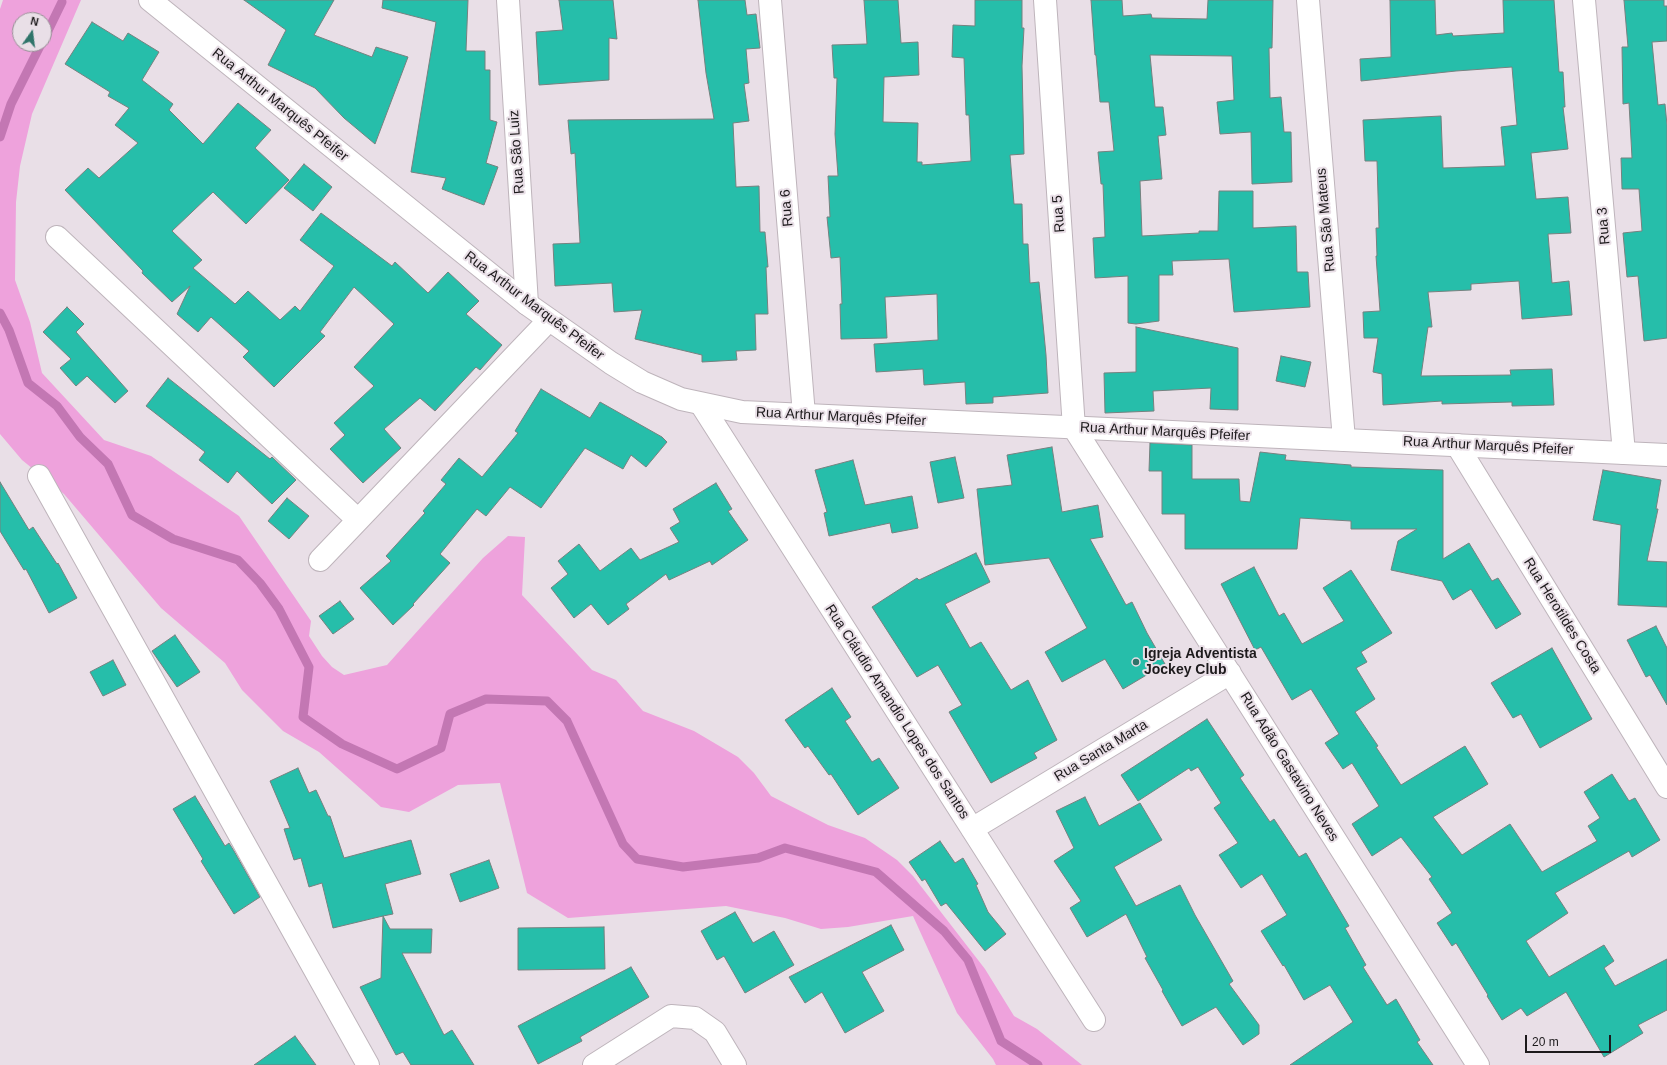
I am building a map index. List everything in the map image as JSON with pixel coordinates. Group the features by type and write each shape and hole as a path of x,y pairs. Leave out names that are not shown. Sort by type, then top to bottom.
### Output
{"street":[{"name":"Rua Arthur Marquês Pfeifer","path":"150,0 548,320 611,363 642,382 681,399 742,412 1667,455"},
{"name":"Rua São Luiz","path":"508,0 527,304"},
{"name":"Rua 6","path":"770,0 804,415"},
{"name":"Rua 5","path":"1044,0 1074,428"},
{"name":"Rua São Mateus","path":"1308,0 1344,440"},
{"name":"Rua 3","path":"1584,0 1624,453"},
{"path":"57,237 358,520"},
{"path":"320,560 548,320"},
{"name":"Rua Cláudio Amandio Lopes dos Santos","path":"701,404 1094,1020"},
{"name":"Rua Adão Gastavino Neves","path":"1074,428 1478,1065"},
{"name":"Rua Herotildes Costa","path":"1456,445 1667,787"},
{"path":"39,476 368,1065"},
{"name":"Rua Santa Marta","path":"972,829 1230,673"},
{"path":"594,1065 671,1016 695,1018 715,1032 735,1065"}],"shaded area":[{"path":"3,0 81,0 32,114 20,166 16,202 15,280 30,322 42,373 104,440 151,456 239,516 311,621 309,636 322,656 332,667 344,675 387,665 483,558 508,536 525,537 522,595 592,670 616,680 643,711 694,731 738,757 754,773 771,796 828,825 865,838 897,860 913,876 985,969 1014,1016 1037,1029 1082,1065 996,1065 993,1059 957,1013 913,916 848,927 821,929 785,918 726,906 568,918 527,893 500,783 458,785 409,812 381,807 319,752 283,731 242,690 225,663 161,608 64,494 22,460 0,434 0,9"}],"building":[{"path":"244,0 334,0 314,35 372,57 376,47 408,57 375,144 344,118 315,88 268,65 286,30"},
{"path":"383,0 468,0 466,51 485,51 485,70 490,70 490,120 497,122 486,163 498,167 484,205 442,189 446,178 411,172 436,22 382,8"},
{"path":"559,0 613,0 617,39 609,38 609,80 539,85 536,32 563,30"},
{"path":"698,0 745,0 747,15 756,14 760,48 746,49 749,83 744,84 749,121 733,123 736,187 759,186 760,232 765,232 768,267 766,267 768,314 755,314 756,350 736,351 737,360 702,362 702,355 635,339 642,310 614,312 612,283 555,286 553,244 580,243 575,153 571,154 568,120 714,119 706,73"},
{"path":"864,0 898,0 901,43 918,42 919,75 884,77 883,122 918,123 917,162 922,162 922,165 971,161 969,115 966,115 964,58 952,57 953,25 975,26 975,0 1022,0 1022,28 1024,28 1022,66 1024,154 1010,155 1014,204 1022,204 1023,244 1028,244 1030,283 1039,282 1048,393 993,397 993,403 966,404 965,382 924,385 923,369 876,372 874,344 938,340 937,294 885,297 887,338 841,339 840,304 842,304 840,257 831,258 827,217 830,217 828,176 838,176 835,134 837,78 834,78 832,45 867,44"},
{"path":"1091,0 1122,0 1123,16 1151,14 1152,18 1207,19 1208,0 1273,0 1272,48 1269,48 1270,98 1281,97 1284,132 1291,132 1292,182 1252,184 1251,132 1220,134 1217,102 1234,100 1232,56 1150,55 1155,107 1163,107 1166,135 1158,136 1162,179 1140,181 1142,236 1199,233 1199,231 1218,231 1219,191 1253,191 1253,228 1296,226 1297,272 1308,272 1310,307 1234,312 1229,259 1172,261 1173,275 1159,275 1159,321 1136,324 1128,323 1128,276 1095,278 1093,238 1105,237 1103,184 1101,184 1098,152 1114,151 1109,102 1100,102"},
{"path":"1390,0 1435,0 1436,35 1452,33 1453,36 1504,33 1503,0 1554,0 1559,72 1563,72 1565,107 1563,107 1568,149 1531,153 1536,199 1568,197 1571,233 1548,234 1552,283 1569,281 1572,315 1522,319 1519,281 1471,284 1471,290 1428,292 1432,327 1428,327 1421,376 1511,375 1510,370 1552,369 1554,405 1512,406 1512,402 1442,404 1442,401 1383,405 1382,374 1373,372 1378,338 1364,338 1363,312 1380,311 1376,256 1376,228 1379,228 1377,161 1365,161 1363,120 1441,116 1443,168 1505,166 1501,127 1517,125 1512,67 1361,81 1360,59 1391,57"},
{"path":"1624,0 1664,0 1664,6 1667,6 1667,41 1652,42 1658,105 1665,104 1667,125 1667,338 1644,341 1638,276 1627,277 1623,233 1642,231 1639,189 1622,189 1621,158 1632,158 1629,103 1623,104 1622,47 1628,47"},
{"path":"92,22 123,41 128,33 159,52 142,80 173,104 169,110 203,144 238,103 271,130 255,148 289,180 246,224 213,192 172,231 202,260 193,268 235,304 248,291 280,320 295,306 300,311 334,266 300,240 321,213 392,266 395,262 428,293 448,272 479,301 466,314 502,345 480,370 476,367 435,411 420,398 384,429 401,448 363,483 330,449 345,435 334,423 374,386 354,367 394,324 354,287 320,332 325,336 274,387 243,357 249,351 211,317 198,332 177,314 190,286 172,302 142,273 143,271 65,190 88,168 99,178 138,143 115,125 129,108 108,96 110,92 65,64"},
{"path":"304,164 332,187 313,211 284,188"},
{"path":"67,307 84,324 76,332 128,391 115,403 87,376 76,386 60,368 71,359 43,332"},
{"path":"1136,327 1238,348 1238,410 1210,409 1211,388 1153,391 1154,411 1105,413 1104,373 1136,372"},
{"path":"1281,356 1311,362 1305,387 1276,381"},
{"path":"168,378 270,459 272,457 296,480 272,504 237,471 228,483 199,460 205,452 146,406"},
{"path":"541,389 590,418 600,402 662,437 667,442 646,467 631,455 623,469 585,448 541,508 510,487 486,516 477,509 440,554 450,563 413,604 414,605 393,625 360,588 391,561 386,556 425,513 423,511 446,484 441,480 459,458 482,477 518,433 515,431"},
{"path":"1150,443 1192,445 1192,479 1239,479 1240,501 1250,502 1260,452 1286,455 1285,460 1351,465 1351,467 1443,470 1443,559 1469,543 1492,581 1498,578 1521,614 1496,629 1471,589 1453,600 1442,581 1391,570 1398,541 1417,529 1351,529 1351,521 1300,518 1297,549 1185,549 1185,514 1162,514 1162,471 1149,471"},
{"path":"1052,447 1062,512 1098,505 1103,537 1090,539 1126,605 1132,602 1147,633 1165,664 1123,689 1105,659 1062,682 1045,652 1087,628 1049,558 985,565 977,489 1012,485 1007,455"},
{"path":"955,457 964,498 938,503 930,462"},
{"path":"853,460 865,505 912,496 918,528 892,533 890,523 829,536 824,513 827,512 815,470"},
{"path":"1603,470 1661,480 1656,509 1658,509 1647,561 1667,562 1667,607 1618,605 1621,525 1593,520"},
{"path":"0,482 29,530 33,527 57,564 58,563 77,598 49,613 26,569 24,570 0,531"},
{"path":"716,483 732,509 728,511 748,540 712,565 710,561 669,580 666,574 626,604 629,609 608,625 591,604 574,618 551,588 568,574 558,561 579,544 600,571 631,548 640,560 679,542 670,528 680,522 673,509"},
{"path":"287,498 309,516 289,539 268,521"},
{"path":"976,553 990,582 945,604 970,648 981,642 1011,690 1028,680 1057,740 1034,753 1037,758 991,783 949,712 962,705 938,665 917,677 872,607 917,578 919,580"},
{"path":"1254,567 1279,616 1284,613 1302,644 1344,621 1323,588 1351,570 1392,633 1361,652 1367,662 1356,668 1375,699 1355,712 1378,746 1376,747 1401,785 1465,746 1488,784 1433,817 1462,855 1510,824 1542,872 1597,841 1588,826 1600,818 1584,792 1612,774 1629,801 1635,798 1660,840 1632,857 1629,851 1555,893 1568,913 1526,941 1549,977 1604,945 1614,961 1604,968 1615,986 1667,959 1667,1010 1638,1025 1643,1033 1604,1057 1566,992 1527,1016 1521,1008 1502,1020 1456,943 1452,946 1437,923 1452,913 1429,879 1432,877 1401,837 1372,856 1352,824 1379,806 1352,763 1343,769 1325,743 1339,734 1311,689 1292,700 1261,647 1255,650 1221,584"},
{"path":"340,601 354,619 333,634 319,616"},
{"path":"1656,626 1667,648 1667,705 1650,675 1646,677 1627,640"},
{"path":"175,635 200,672 177,687 152,651"},
{"path":"1552,648 1592,719 1540,748 1521,714 1513,718 1491,683"},
{"path":"113,660 126,685 103,696 90,672"},
{"path":"832,688 851,717 845,721 872,762 879,758 899,788 858,815 831,774 829,775 808,746 805,748 785,720"},
{"path":"1207,719 1244,775 1240,778 1270,822 1274,819 1299,857 1306,853 1349,926 1345,928 1366,965 1363,967 1387,1005 1396,999 1420,1040 1417,1042 1433,1065 1290,1065 1353,1022 1330,985 1304,1000 1284,965 1283,966 1261,931 1287,915 1262,874 1241,888 1219,855 1238,843 1214,808 1221,803 1198,767 1191,771 1189,768 1138,801 1121,775"},
{"path":"298,768 309,793 316,790 328,816 330,816 344,858 411,840 421,874 385,884 393,914 333,928 322,883 309,887 301,858 294,860 284,829 290,828 270,781"},
{"path":"195,796 225,846 229,843 260,897 234,914 201,861 203,859 173,809"},
{"path":"1085,797 1099,826 1140,803 1162,840 1114,867 1136,906 1180,885 1195,915 1233,981 1229,984 1259,1025 1259,1034 1243,1045 1216,1007 1182,1026 1145,958 1147,957 1126,914 1087,937 1070,908 1081,901 1054,861 1074,848 1056,811"},
{"path":"940,841 955,863 963,858 978,884 976,885 988,912 1006,934 985,951 946,903 941,906 925,879 922,881 909,862"},
{"path":"489,860 499,888 460,902 450,874"},
{"path":"735,912 753,943 774,931 794,965 745,993 724,956 717,960 701,931"},
{"path":"383,916 390,929 432,929 431,953 402,953 444,1035 452,1030 474,1065 411,1065 403,1052 396,1055 360,987 381,978"},
{"path":"891,925 904,950 862,972 884,1011 845,1033 822,992 805,1003 789,977"},
{"path":"604,927 605,969 518,970 518,928"},
{"path":"631,967 649,997 580,1037 582,1041 538,1064 518,1026"},
{"path":"295,1036 316,1065 254,1065"}],"waterway":[{"path":"52,23 62,2"},
{"path":"0,137 11,104 37,52"},
{"path":"0,313 9,330 28,383 57,406 80,437 108,464 132,515 173,539 238,560 260,583 279,609 309,667 303,717 342,744 397,769 441,748 450,714 486,699 547,701 567,721 623,844 637,859 683,867 758,858 785,848 876,872 944,931 968,960 1001,1041 1038,1065"}],"place":[{"name":"Igreja Adventista Jockey Club","path":"1136,662"}]}
